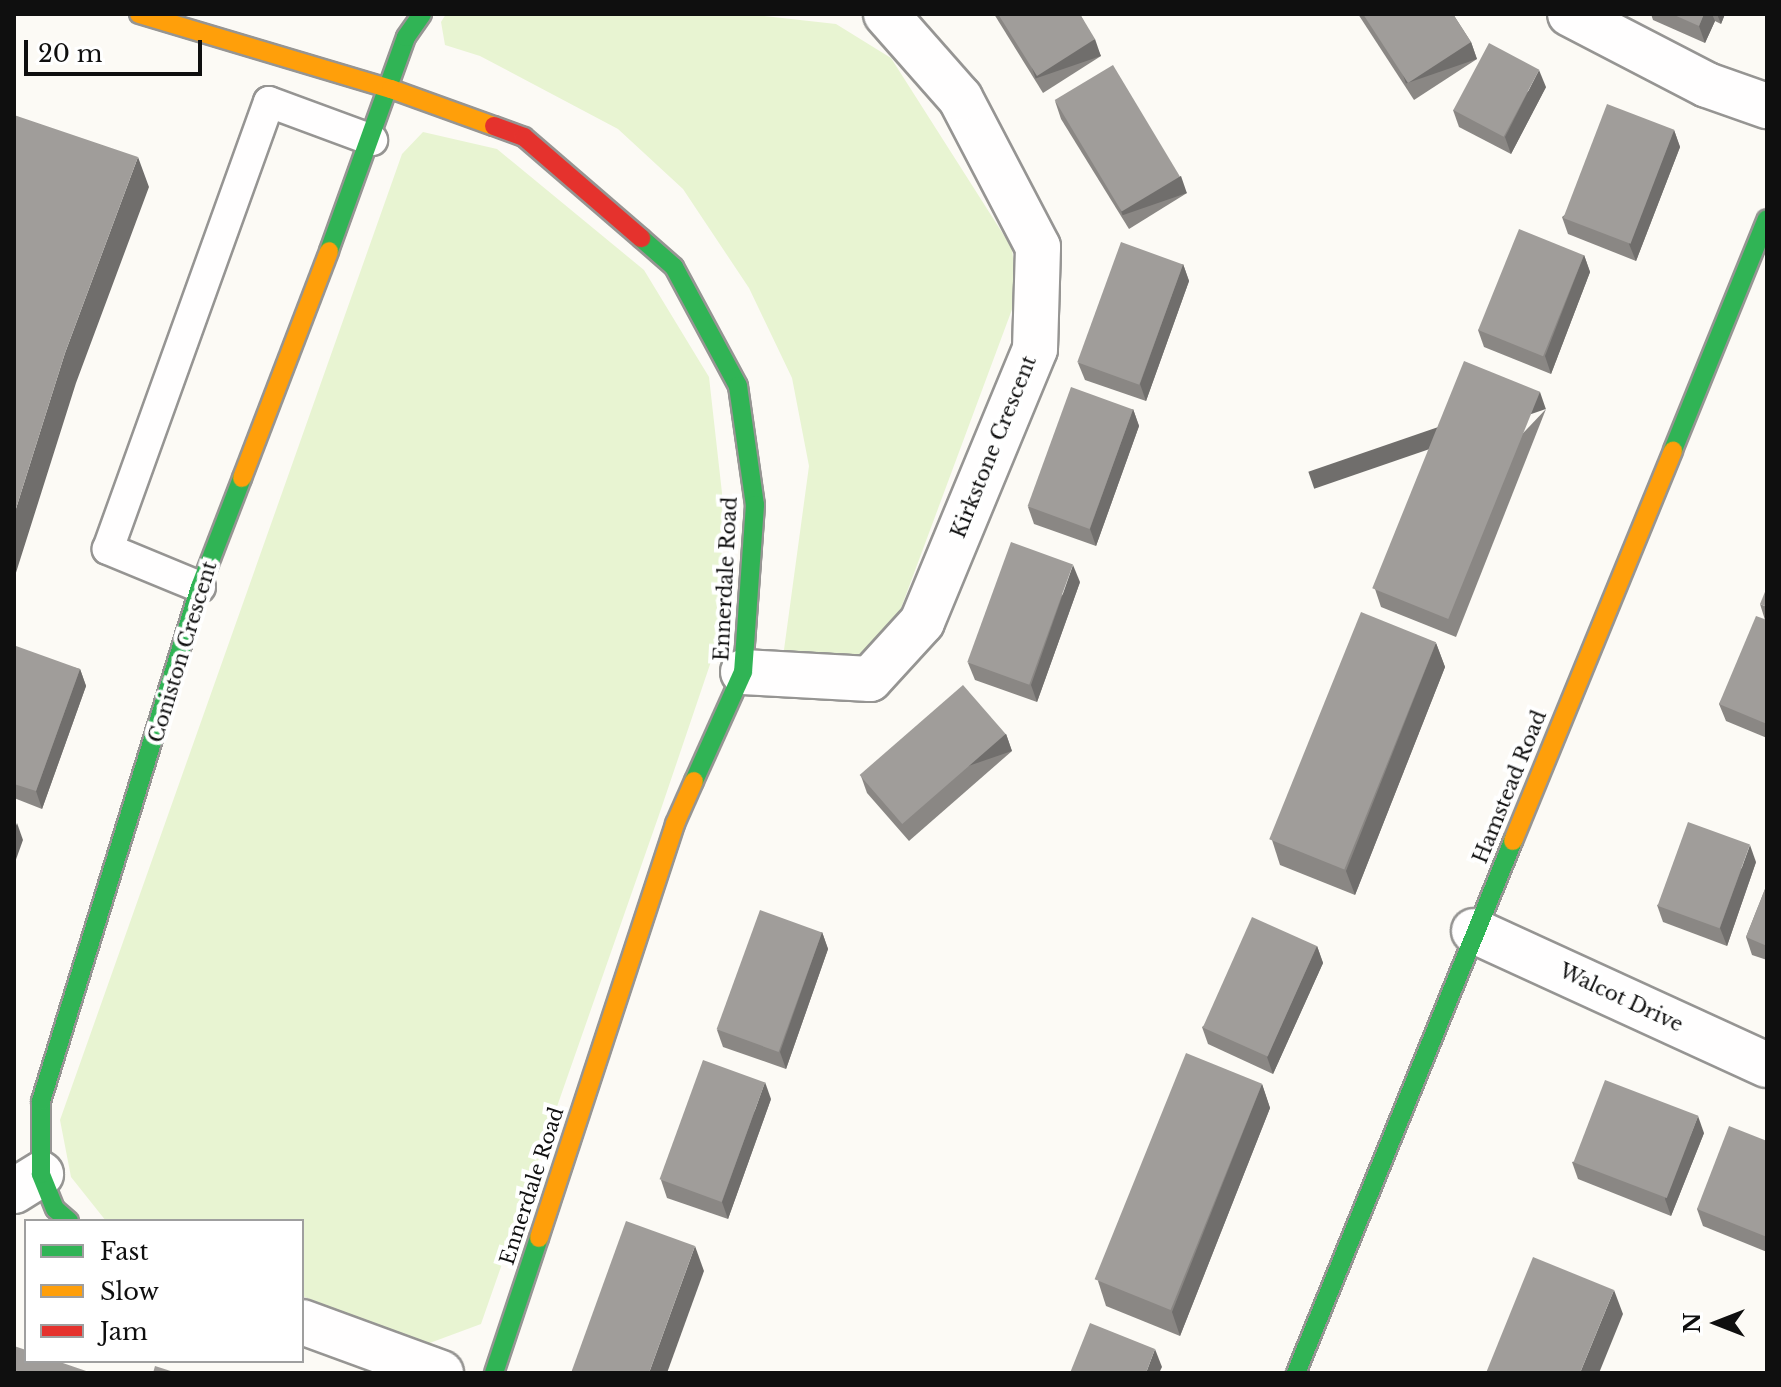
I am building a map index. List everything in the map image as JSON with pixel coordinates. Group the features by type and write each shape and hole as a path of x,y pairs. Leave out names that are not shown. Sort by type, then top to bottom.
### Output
{"street":[{"name":"Ennerdale Road","path":"139,14 391,89 524,137 674,267 738,386 755,505 743,672 675,824 494,1373"},
{"path":"391,89 406,37 422,14"},
{"name":"Kirkstone Crescent","path":"743,672 870,679 922,622 1035,349 1038,247 960,98 886,14"},
{"path":"1570,14 1707,85 1767,106"},
{"name":"Coniston Crescent","path":"67,1219 28,1182 41,1101 200,587 391,89"},
{"name":"Hamstead Road","path":"1296,1373 1767,219"},
{"name":"Walcot Drive","path":"1474,931 1767,1065"},
{"path":"304,1323 441,1373"}],"lane":[{"path":"200,587 108,549 269,102 372,140"}],"green space":[{"path":"446,14 747,14 836,24 891,58 1012,248 1017,296 897,619 868,658 783,657 809,466 792,378 749,288 683,189 618,129 480,56 445,45 441,22"},
{"path":"423,132 497,149 644,270 709,377 722,493 721,632 660,812 481,1324 427,1344 304,1297 304,1219 104,1219 71,1177 60,1120 402,154"}],"building":[{"path":"998,14 1080,14 1095,39 1037,76"},
{"path":"1363,14 1453,14 1471,42 1408,83"},
{"path":"1672,14 1704,14 1699,26"},
{"path":"1489,43 1539,70 1504,137 1453,110"},
{"path":"1113,65 1180,176 1122,211 1055,100"},
{"path":"1607,104 1674,130 1630,244 1563,218"},
{"path":"14,115 138,157 65,353 14,515"},
{"path":"1519,229 1584,255 1543,356 1478,330"},
{"path":"1121,242 1183,265 1139,385 1077,362"},
{"path":"1464,361 1540,392 1448,619 1372,588"},
{"path":"1071,387 1133,410 1090,529 1028,506"},
{"path":"1011,542 1073,565 1029,685 967,662"},
{"path":"1767,587 1767,607 1760,604"},
{"path":"1361,612 1436,642 1344,870 1269,839"},
{"path":"1756,616 1767,620 1767,724 1719,704"},
{"path":"16,646 80,669 36,791 14,784"},
{"path":"963,685 1006,734 902,824 860,775"},
{"path":"1688,822 1750,845 1720,928 1658,906"},
{"path":"1767,884 1767,946 1746,937"},
{"path":"760,910 822,933 779,1052 717,1029"},
{"path":"1252,917 1317,946 1268,1056 1203,1028"},
{"path":"1186,1053 1262,1084 1171,1310 1095,1279"},
{"path":"703,1060 765,1083 722,1202 660,1179"},
{"path":"1605,1080 1698,1116 1667,1198 1573,1162"},
{"path":"1729,1126 1767,1141 1767,1237 1697,1209"},
{"path":"626,1221 695,1246 649,1373 571,1373"},
{"path":"1533,1257 1614,1290 1580,1373 1486,1373"},
{"path":"1090,1323 1155,1349 1146,1373 1070,1373"},
{"path":"14,1346 24,1349 24,1363 63,1363 92,1373 14,1373"},
{"path":"155,1366 177,1373 153,1373"}],"traffic: fast":[{"path":"329,251 406,37 422,14"},
{"path":"1673,450 1767,219"},
{"path":"641,238 674,267 738,386 755,505 743,672 694,781"},
{"path":"67,1219 55,1209 41,1174 41,1101 200,587 242,478"},
{"path":"1296,1373 1513,841"},
{"path":"494,1373 539,1238"}],"traffic: slow":[{"path":"139,14 391,89 494,126"},
{"path":"242,478 329,251"},
{"path":"1513,841 1673,450"},
{"path":"539,1238 675,824 694,781"}],"traffic: jam":[{"path":"494,126 524,137 641,238"}]}
